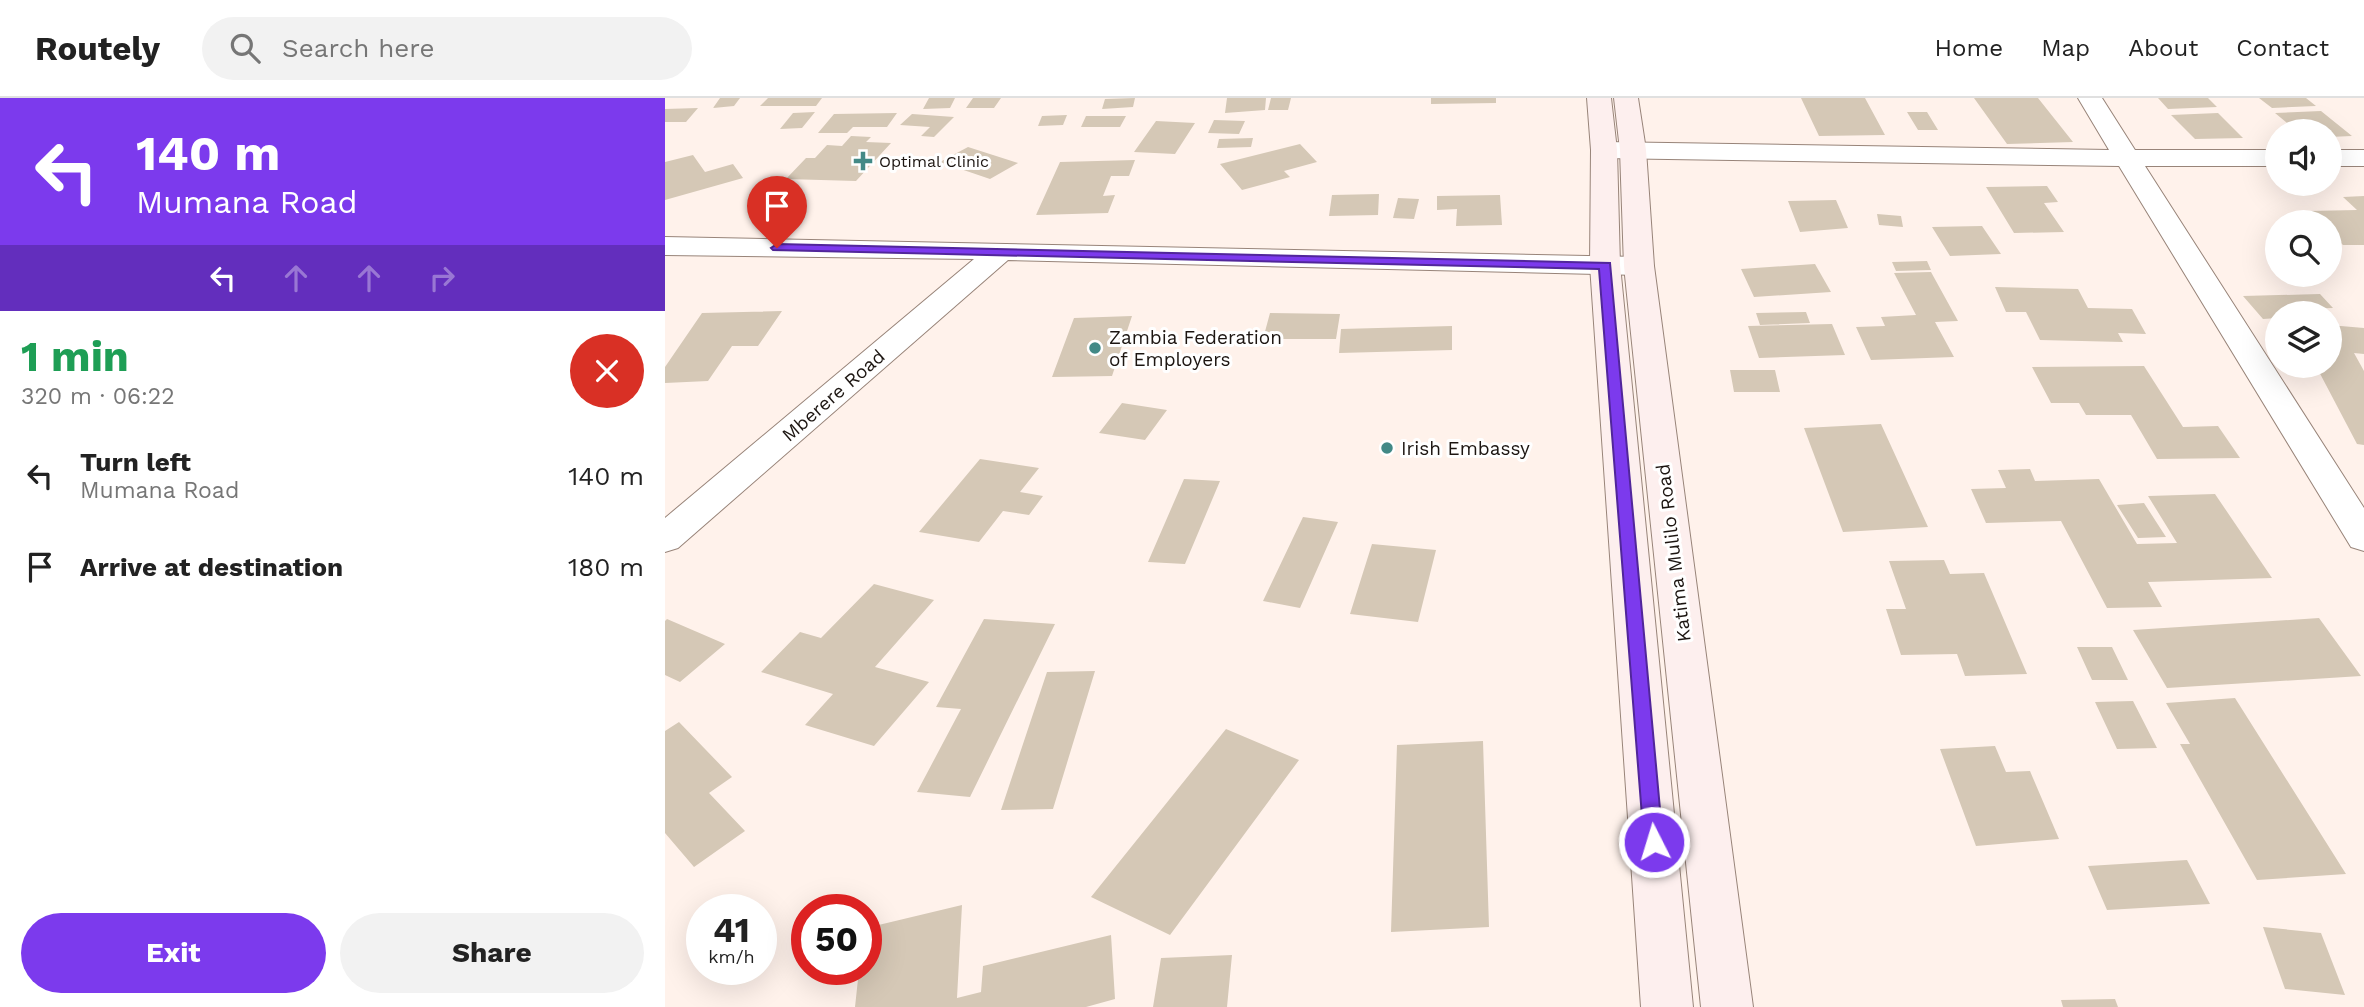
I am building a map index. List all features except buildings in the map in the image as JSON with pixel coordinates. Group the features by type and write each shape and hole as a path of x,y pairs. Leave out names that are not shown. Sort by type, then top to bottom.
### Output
{"main road":[{"name":"Katima Mulilo Road","path":"1599,98 1618,150"},
{"name":"Katima Mulilo Road","path":"1626,98 1618,150 1622,265 1667,1007"},
{"name":"Katima Mulilo Road","path":"1622,265 1727,1007"}],"street":[{"path":"2090,98 2364,538"},
{"path":"1618,150 2127,159 2265,158"},
{"path":"2342,158 2364,158"},
{"path":"665,246 1622,265"},
{"name":"Mberere Road","path":"665,539 1001,251"}],"place":[{"name":"Optimal Clinic","path":"863,161"},
{"name":"Zambia Federation of Employers","path":"1095,348"},
{"name":"Irish Embassy","path":"1387,448"}],"route":[{"path":"777,248 1605,265 1654,842"}]}
